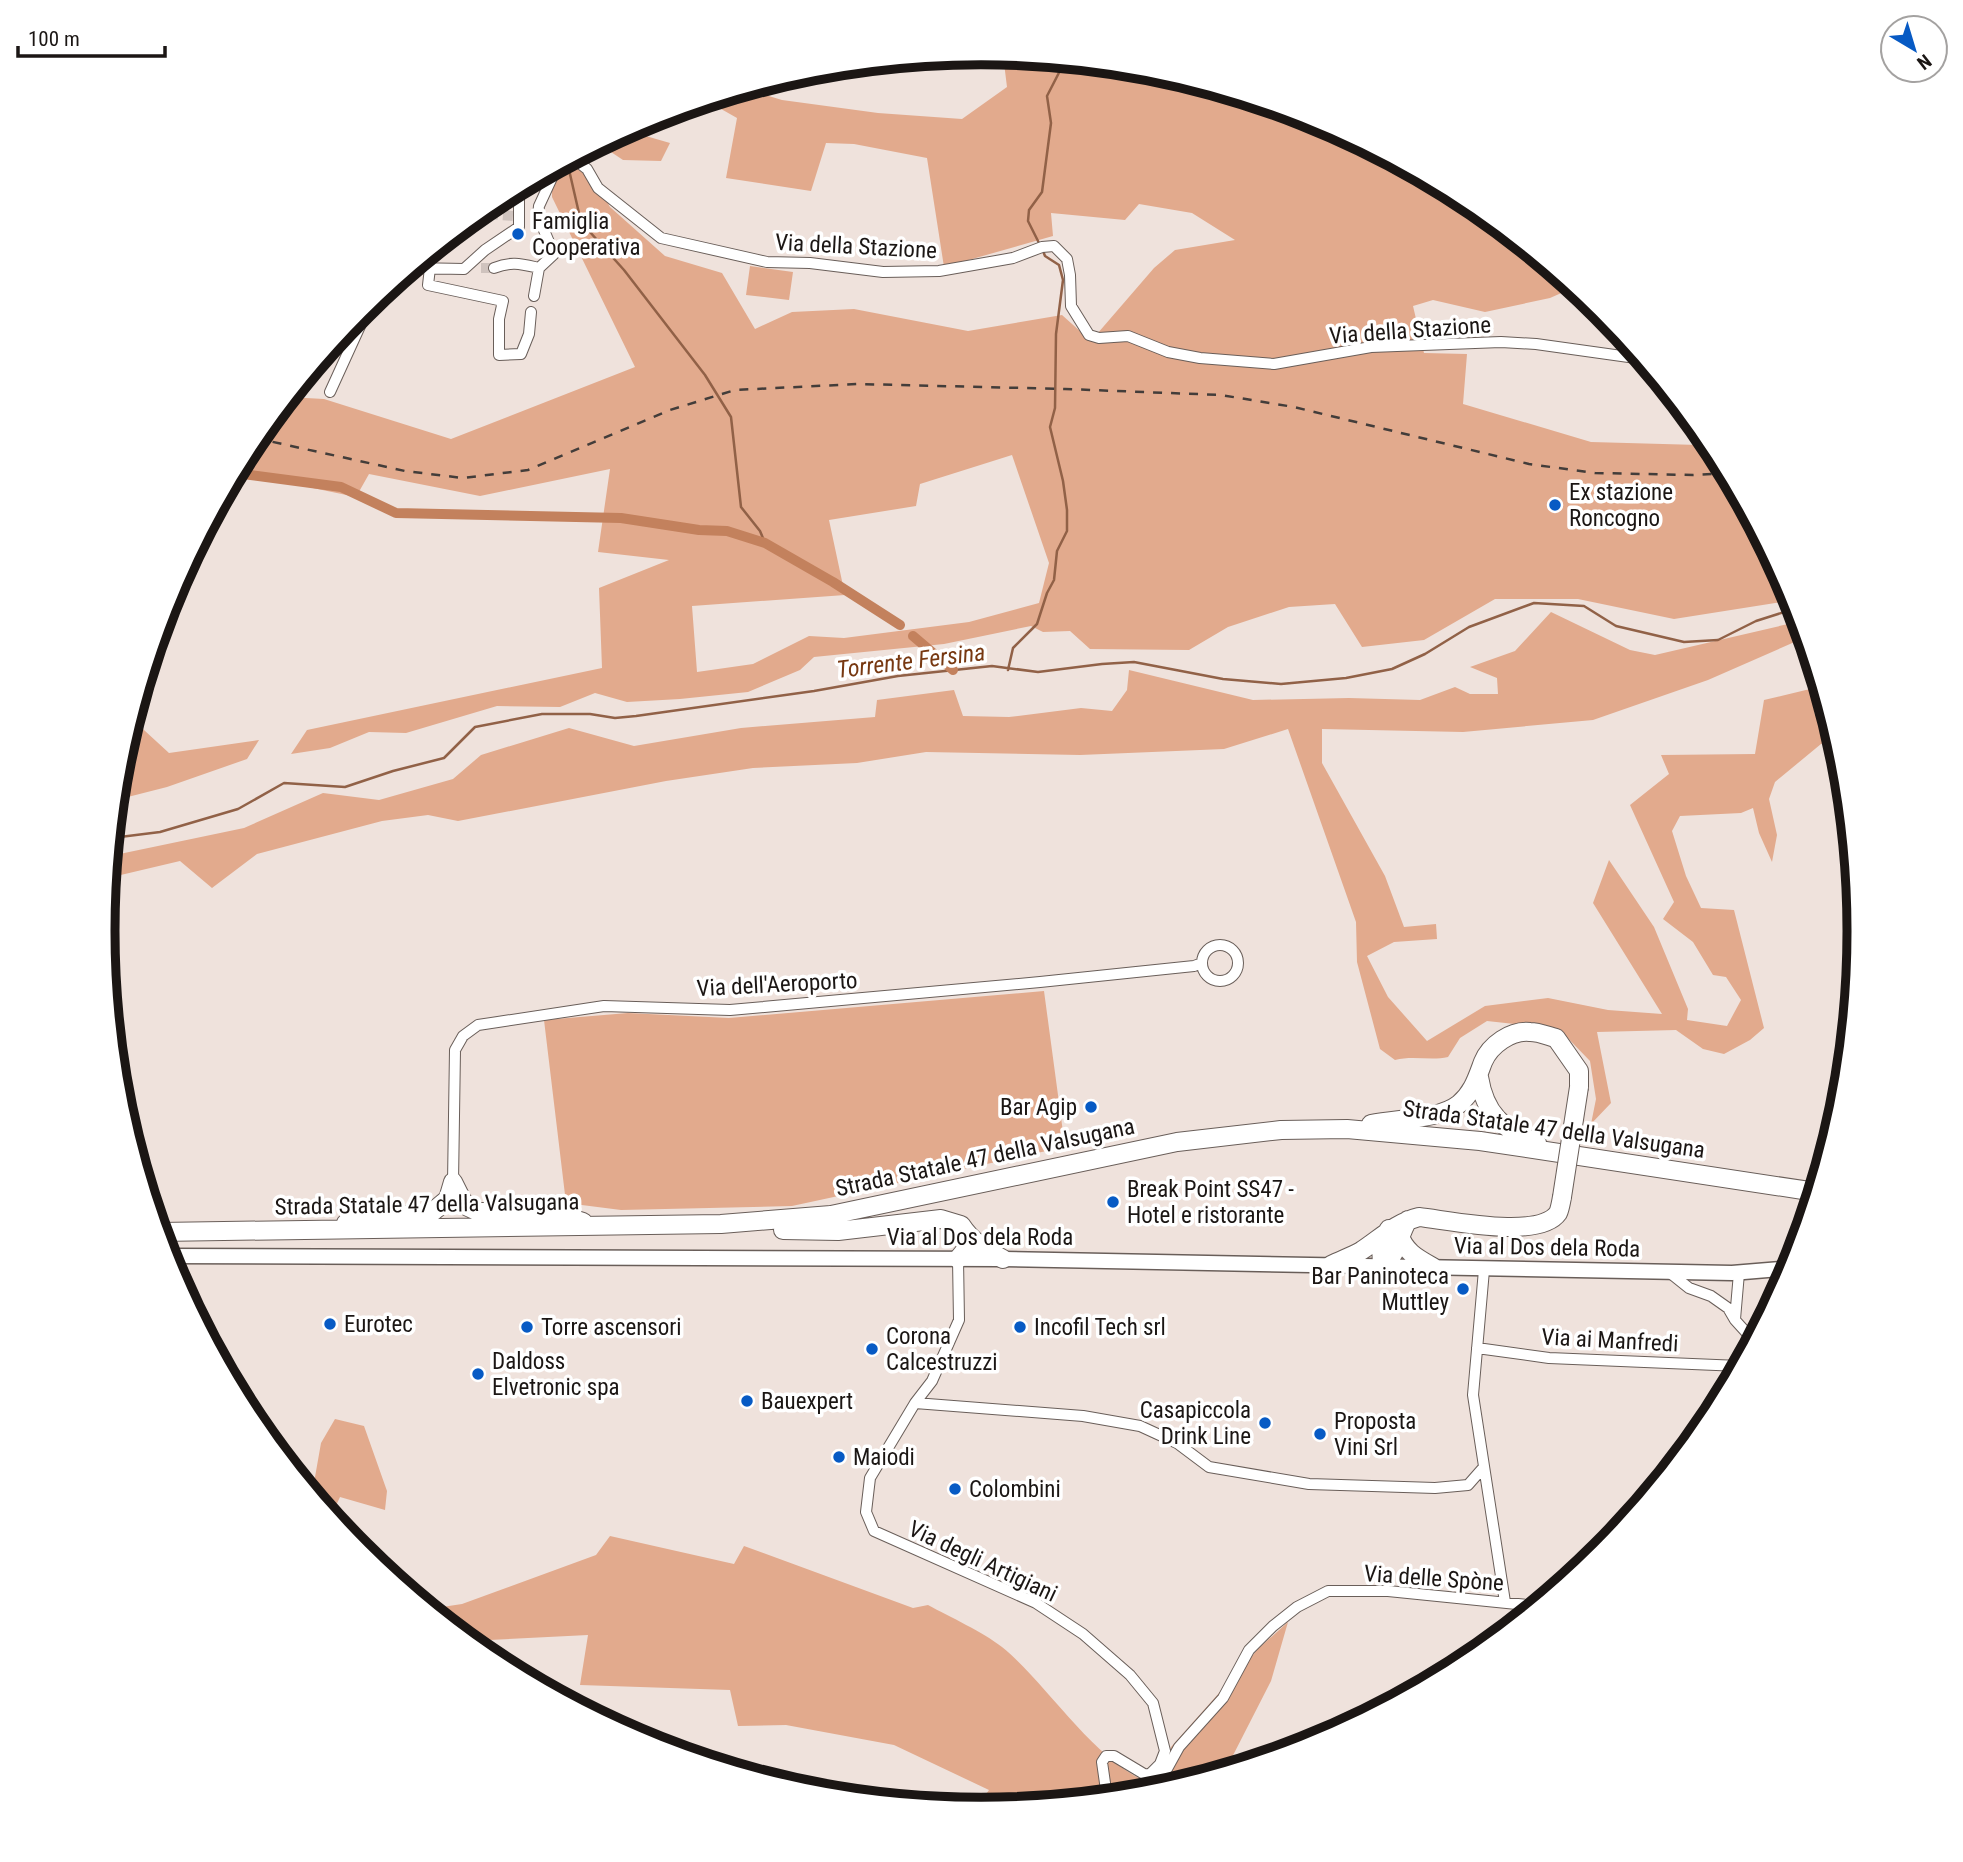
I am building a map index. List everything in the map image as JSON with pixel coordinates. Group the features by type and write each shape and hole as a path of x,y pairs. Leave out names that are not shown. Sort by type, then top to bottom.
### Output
{"highway":[{"path":"1331,1265 1419,1217 1521,1228 1545,1223 1558,1213 1579,1087 1579,1070 1556,1038 1528,1031 1499,1041 1485,1059 1472,1089 1458,1104 1439,1115 1395,1119 1347,1129"},
{"path":"1479,1077 1482,1098 1494,1116 1521,1137 1557,1152"},
{"name":"Strada Statale 47 della Valsugana","path":"170,1232 721,1224 831,1215 1177,1142 1281,1130 1347,1129 1466,1140 1807,1191"},
{"path":"1152,1131 1177,1142"},
{"name":"Strada Statale 47 della Valsugana","path":"173,1240 783,1230 982,1192 1196,1146 1280,1136 1347,1134 1390,1135 1805,1199"},
{"path":"1067,1165 1081,1147"},
{"path":"453,1181 468,1207 480,1212 552,1212 600,1227"},
{"path":"321,1230 369,1217 430,1214 448,1199 453,1181"},
{"path":"783,1230 838,1231 942,1219 961,1225 968,1236 981,1247 1003,1259"},
{"path":"1382,1266 1392,1258 1398,1247 1399,1227"},
{"path":"1399,1227 1404,1246 1413,1257 1433,1267"},
{"path":"958,1259 967,1248 968,1236"}],"main road":[{"name":"Via al Dos dela Roda","path":"179,1256 1003,1259 1739,1273 1779,1269"}],"street":[{"name":"Via della Stazione","path":"580,164 598,188 660,238 766,262 810,263 883,272 939,271 1013,258 1042,247 1054,246 1067,259 1071,306 1089,335 1099,338 1128,336 1168,352 1200,358 1274,364 1371,347 1501,342 1536,344 1630,357"},
{"path":"534,296 539,268 554,254 538,216 539,206 551,179"},
{"path":"464,269 485,250 519,227 518,200"},
{"path":"517,215 538,216"},
{"path":"494,268 506,262 515,262 539,268"},
{"path":"431,263 428,285 503,301 499,319 499,355 521,354 529,334 531,312"},
{"path":"424,269 481,268"},
{"path":"330,392 359,329"},
{"name":"Via dell'Aeroporto","path":"453,1181 455,1050 463,1036 478,1025 604,1006 730,1010 1040,982 1202,962"},
{"name":"Via degli Artigiani","path":"958,1259 959,1320 932,1381 915,1403 870,1478 866,1512 874,1531 1036,1603 1092,1642 1130,1675 1153,1703 1165,1751 1160,1764 1151,1773"},
{"path":"1484,1270 1473,1395 1505,1602"},
{"path":"1669,1272 1689,1288 1711,1296 1728,1308 1748,1334"},
{"path":"1735,1320 1739,1273"},
{"name":"Via ai Manfredi","path":"1477,1348 1549,1357 1731,1366"},
{"path":"915,1403 1083,1416 1140,1426 1177,1443 1209,1467 1309,1484 1434,1488 1468,1485 1483,1468"},
{"name":"Via delle Spòne","path":"1151,1773 1163,1776 1179,1747 1223,1698 1249,1650 1297,1607 1328,1591 1446,1595 1488,1603 1525,1605"},
{"path":"1106,1788 1101,1762 1106,1756 1114,1756 1144,1774 1151,1773"}],"shaded area":[{"path":"1004,66 1095,72 1206,94 1260,111 1365,154 1415,181 1509,244 1565,291 1550,298 1485,312 1433,300 1413,306 1424,353 1467,354 1463,404 1591,442 1698,445 1732,498 1783,602 1674,619 1578,599 1495,599 1424,640 1362,647 1335,604 1289,607 1228,627 1189,650 1090,649 1070,631 1043,632 1031,626 944,644 814,657 800,670 748,692 627,702 595,693 560,707 497,706 406,733 369,732 330,748 291,754 307,730 602,668 599,588 669,560 598,552 610,469 480,496 369,474 356,497 246,474 299,398 324,399 451,439 635,367 552,197 552,179 584,161 610,207 665,256 722,273 755,329 792,312 854,309 968,331 1062,315 1091,341 1154,268 1175,250 1235,240 1192,213 1139,204 1125,220 1051,213 1053,236 944,267 927,158 854,144 826,143 811,191 726,178 737,118 717,107 760,93 782,100 878,113 962,119 1007,87","holes":["1012,455 1049,563 1039,603 969,622 844,638 809,636 753,664 697,672 692,606 845,595 829,520 916,506 920,484"]},
{"path":"641,135 670,143 661,161 623,160 608,150"},
{"path":"750,266 793,272 789,300 746,295"},
{"path":"1551,612 1630,650 1655,655 1791,623 1797,641 1708,680 1593,720 1463,732 1322,729 1322,763 1385,876 1404,927 1436,924 1437,939 1394,942 1367,956 1388,997 1427,1041 1485,1006 1548,998 1608,1010 1662,1014 1593,903 1609,860 1654,927 1688,1009 1687,1020 1727,1026 1741,1000 1726,977 1713,975 1693,942 1663,919 1674,902 1630,805 1669,774 1661,755 1755,754 1764,700 1810,689 1815,715 1820,715 1827,743 1821,744 1775,782 1769,799 1777,835 1772,862 1759,833 1753,808 1741,813 1680,816 1672,831 1686,876 1701,908 1734,910 1764,1028 1750,1040 1724,1054 1703,1049 1676,1030 1597,1032 1611,1103 1591,1124 1596,1099 1590,1061 1559,1029 1487,1021 1460,1038 1448,1057 1395,1060 1380,1049 1357,962 1356,922 1288,729 1224,749 1080,755 926,752 857,763 753,768 666,781 458,821 428,815 382,821 257,854 212,888 180,861 117,876 119,854 244,828 323,793 379,800 453,779 481,755 569,728 634,746 741,728 875,717 877,700 954,690 963,716 1009,717 1081,708 1112,711 1127,690 1129,670 1253,700 1420,700 1455,687 1470,694 1498,694 1497,678 1470,667 1515,651"},
{"path":"140,727 169,753 259,740 247,759 167,787 126,797"},
{"path":"1044,991 1065,1147 792,1206 621,1210 566,1203 544,1020 628,1013 729,1018"},
{"path":"335,1419 364,1426 387,1491 385,1510 340,1497 335,1507 314,1482 321,1443"},
{"path":"610,1536 734,1564 744,1546 913,1608 928,1605 1002,1647 1097,1747 1118,1765 1147,1782 1095,1790 984,1797 989,1790 894,1745 786,1725 738,1726 730,1690 580,1685 588,1635 485,1640 441,1607 462,1604 596,1555"},
{"path":"1288,1622 1271,1681 1230,1760 1164,1778 1171,1747 1259,1648"}],"waterway":[{"path":"1040,245 1028,221 1029,210 1042,192 1051,123 1047,96 1061,69"},
{"path":"569,170 581,222 624,270 705,375 731,417 741,507 760,531 765,543"},
{"path":"1008,670 1013,648 1037,624 1054,580 1057,551 1067,531 1063,481 1050,427 1055,408 1056,334 1063,280 1059,265 1045,256 1043,251"},
{"path":"246,474 341,487 396,513 621,518 699,530 727,531 765,543 900,625"},
{"name":"Torrente Fersina","path":"121,837 160,832 238,809 284,783 345,787 444,758 475,727 542,714 590,714 615,718 636,716 814,691 898,676 992,666 1038,672 1134,662 1223,679 1281,684 1346,678 1392,669 1425,654 1469,627 1534,603 1584,606 1616,626 1684,642 1718,640 1756,621 1786,611"},
{"path":"913,636 953,670"}],"tunnel":[{"path":"495,215 514,216"},
{"path":"481,268 494,268"}],"railway":[{"path":"268,441 405,471 463,478 528,470 670,410 735,390 858,384 1221,395 1294,407 1529,464 1595,473 1717,474"}],"place":[{"name":"Famiglia Cooperativa","path":"518,234"},
{"name":"Ex stazione Roncogno","path":"1555,505"},
{"name":"Bar Agip","path":"1091,1107"},
{"name":"Break Point SS47 - Hotel e ristorante","path":"1113,1202"},
{"name":"Bar Paninoteca Muttley","path":"1463,1289"},
{"name":"Eurotec","path":"330,1324"},
{"name":"Torre ascensori","path":"527,1327"},
{"name":"Incofil Tech srl","path":"1020,1327"},
{"name":"Corona Calcestruzzi","path":"872,1349"},
{"name":"Daldoss Elvetronic spa","path":"478,1374"},
{"name":"Bauexpert","path":"747,1401"},
{"name":"Casapiccola Drink Line","path":"1265,1423"},
{"name":"Proposta Vini Srl","path":"1320,1434"},
{"name":"Maiodi","path":"839,1457"},
{"name":"Colombini","path":"955,1489"}]}
